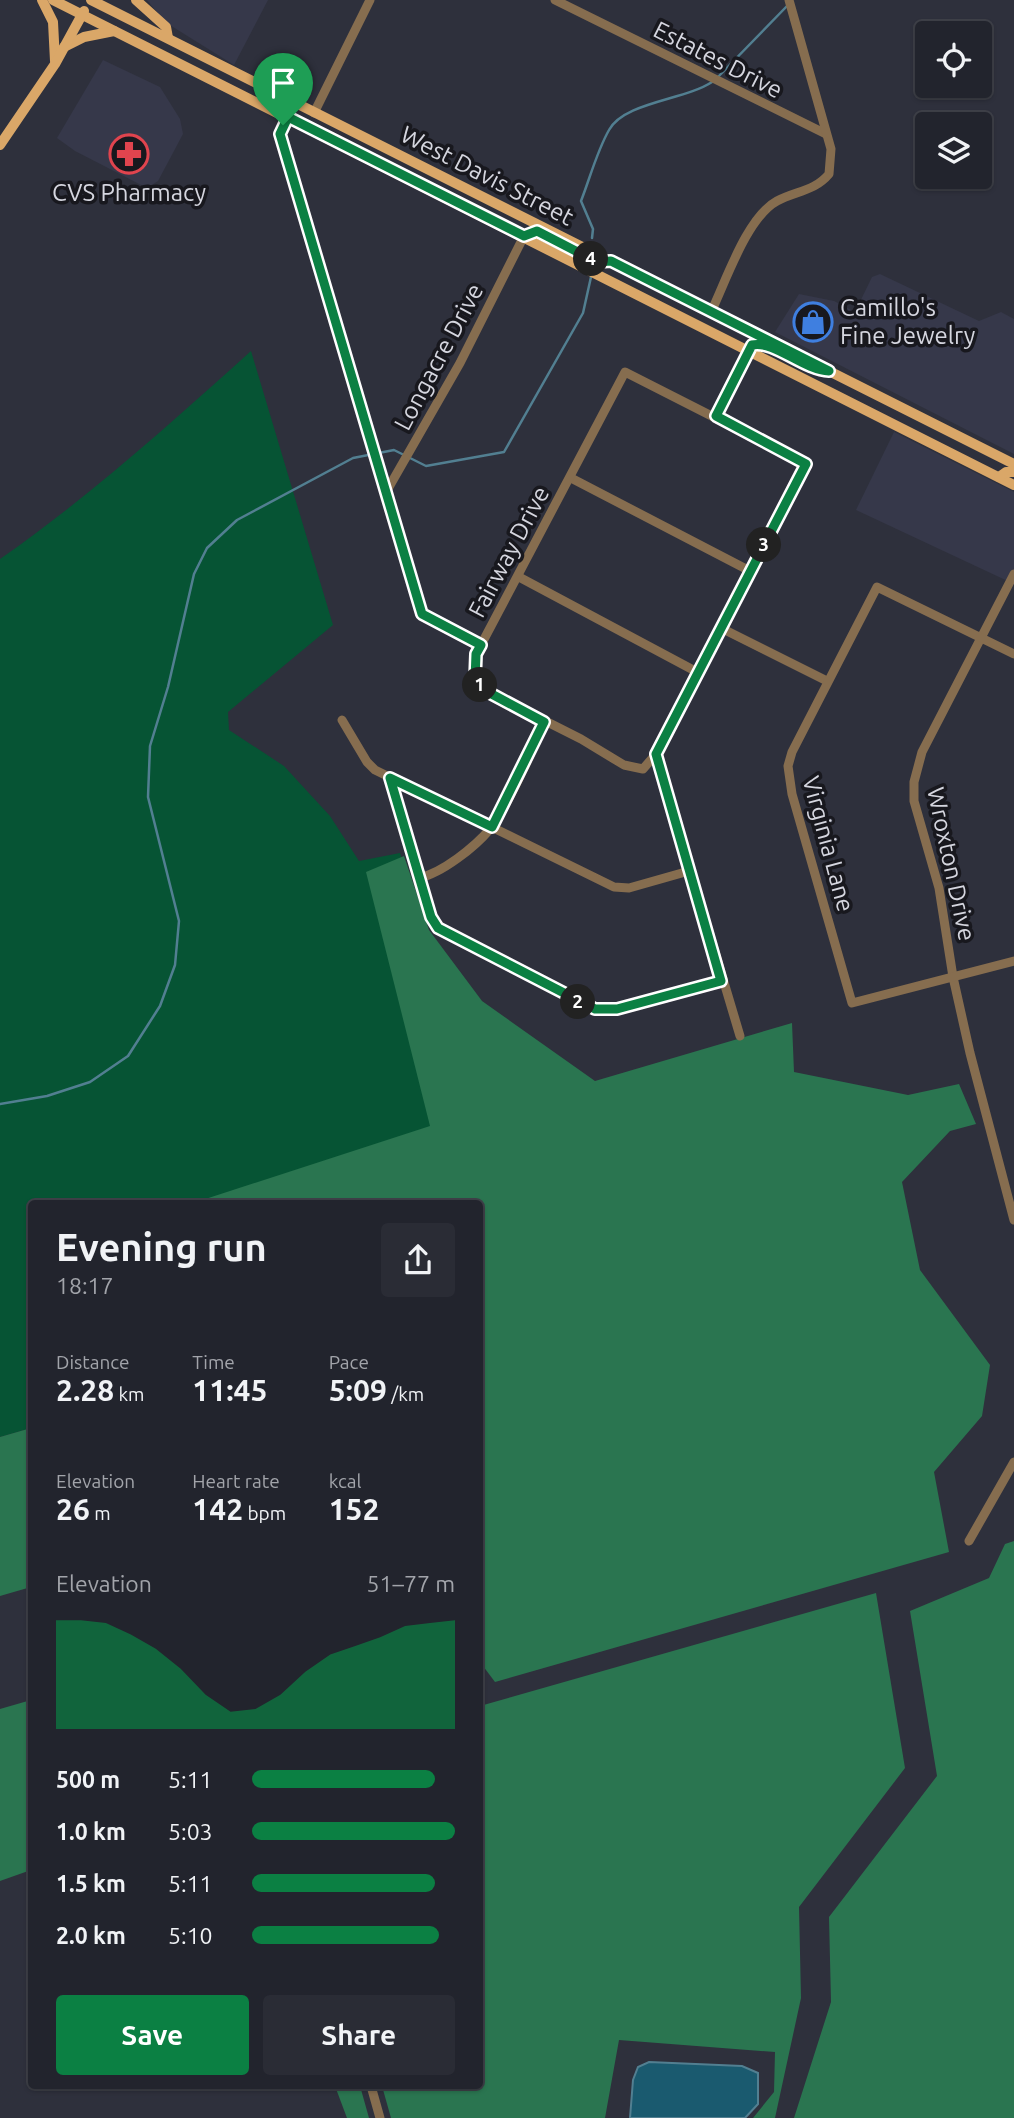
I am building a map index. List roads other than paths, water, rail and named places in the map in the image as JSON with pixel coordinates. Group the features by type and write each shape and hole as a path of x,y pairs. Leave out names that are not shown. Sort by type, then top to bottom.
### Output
{"main road":[{"path":"42,0 52,22 55,64"},
{"name":"West Davis Street","path":"52,0 1014,485"},
{"path":"0,145 55,64 90,0"},
{"name":"West Davis Street","path":"90,0 1014,464"},
{"path":"136,0 166,27 168,38"},
{"path":"64,47 84,37 115,31"},
{"path":"524,236 537,231 597,262 611,261"},
{"path":"628,289 646,291 701,318 711,312"},
{"path":"748,349 752,345 762,345 816,371 829,371"},
{"path":"850,400 865,401 923,429 934,424"},
{"path":"999,477 1006,472 1014,472"}],"street":[{"path":"314,113 370,0"},
{"name":"Estates Drive","path":"555,0 826,134"},
{"path":"711,312 751,229 765,211 777,201 809,190 829,174 832,162 789,0"},
{"path":"288,117 280,134 379,477 422,614 481,645"},
{"name":"Longacre Drive","path":"385,494 460,363 524,236"},
{"path":"419,878 429,876 457,857 492,827 544,722 633,768 643,769 656,754 806,464 716,416 748,349"},
{"name":"Fairway Drive","path":"544,722 486,691 475,680 476,654 625,372 716,416"},
{"path":"571,478 750,571"},
{"name":"Wroxton Drive","path":"1014,574 922,752 914,782 914,801 939,888 953,977 1014,1220"},
{"path":"519,577 697,672"},
{"name":"Virginia Lane","path":"953,977 852,1003 789,781 792,752 877,587 981,638"},
{"path":"721,628 827,681"},
{"path":"981,638 1014,654"},
{"path":"342,720 349,726 367,762 390,778 614,887 629,888 690,871"},
{"path":"656,754 721,981 740,1036"},
{"path":"390,778 419,878 438,928 595,1009 617,1009 721,981"},
{"path":"953,977 1014,961"},
{"path":"969,1541 1014,1462"},
{"path":"372,2089 380,2118"}],"water":[{"path":"649,2062 742,2066 758,2073 758,2104 745,2118 630,2118 633,2080 638,2067"}],"waterway":[{"path":"717,78 788,5"},
{"path":"592,238 593,229 581,201 609,130 628,113 712,82"},
{"path":"410,458 426,466 504,452 583,313 591,277"},
{"path":"0,1104 47,1096 90,1082 128,1056 160,1006 175,965 179,921 148,797 150,746 168,687 194,574 207,548 237,520 353,458 394,450 404,455"}],"place":[{"name":"CVS Pharmacy","path":"129,154"},
{"name":"Camillo's Fine Jewelry","path":"813,322"}]}
